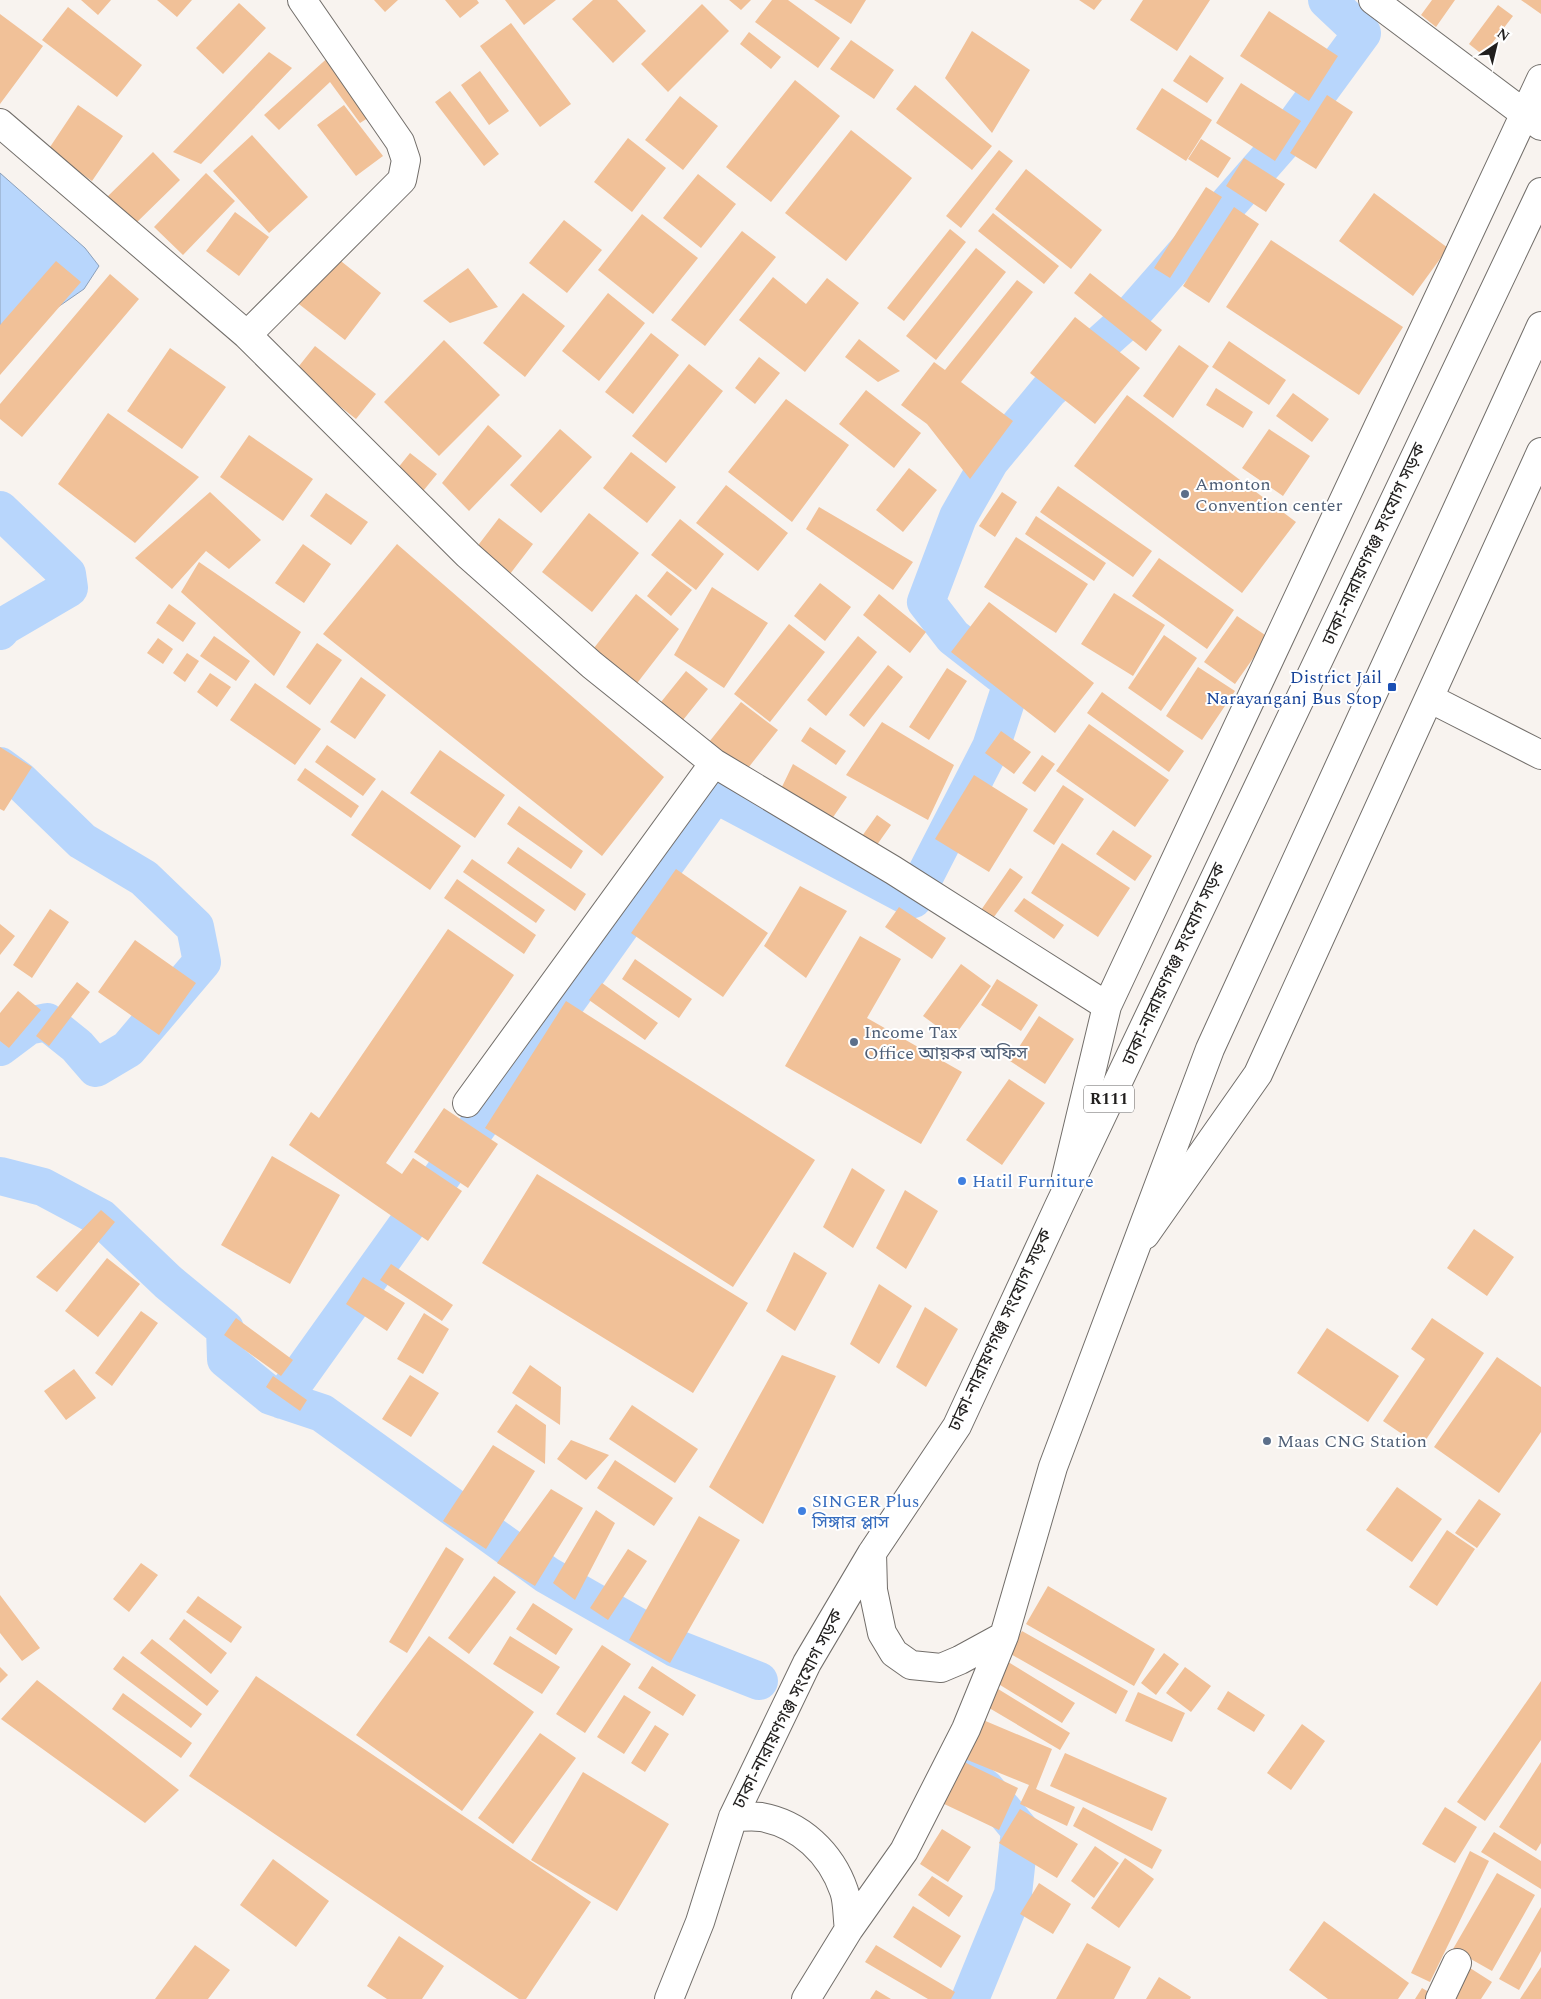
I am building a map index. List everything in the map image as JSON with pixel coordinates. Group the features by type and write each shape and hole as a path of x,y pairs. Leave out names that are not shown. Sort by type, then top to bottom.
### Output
{"street":[{"path":"247,335 402,180 406,160 400,142 302,0"},
{"path":"1374,0 1533,120"},
{"path":"1059,1206 1107,1006 1533,120 1541,79"},
{"path":"0,123 247,335 468,555 592,664 714,763 893,870 1107,1006"},
{"name":"ঢাকা-নারায়ণগঞ্জ সংযোগ সড়ক","path":"669,1999 700,1922 733,1817 807,1663 872,1553 957,1426 1059,1206 1541,192"},
{"path":"806,1999 848,1929 904,1851 966,1729 1004,1636 1054,1468 1210,1049 1541,326"},
{"path":"1137,1246 1258,1074 1541,452"},
{"path":"1429,698 1541,754"},
{"path":"467,1104 714,763"},
{"path":"872,1553 873,1590 882,1633 894,1653 911,1665 940,1668 960,1660 1004,1636"},
{"path":"733,1817 759,1817 776,1821 799,1831 819,1847 845,1892 848,1929"},
{"path":"1440,1999 1457,1963"}],"water":[{"path":"0,173 85,248 99,266 84,289 29,327 0,351"}],"building":[{"path":"81,0 111,0 98,15"},
{"path":"157,0 192,0 177,17"},
{"path":"374,0 398,0 385,12"},
{"path":"445,0 477,0 479,3 460,18"},
{"path":"505,0 556,0 524,25"},
{"path":"593,0 617,0 646,31 613,63 572,19"},
{"path":"729,0 751,0 741,10"},
{"path":"772,0 788,0 840,38 818,68 755,22"},
{"path":"814,0 866,0 851,24"},
{"path":"1079,0 1102,0 1094,10"},
{"path":"1143,0 1210,0 1177,51 1130,20"},
{"path":"1432,0 1455,0 1436,27 1421,15"},
{"path":"1521,0 1541,0 1541,14"},
{"path":"239,3 266,28 223,74 196,48"},
{"path":"702,4 729,31 668,92 641,64"},
{"path":"1498,5 1513,16 1483,55 1469,44"},
{"path":"68,7 142,65 117,97 42,40"},
{"path":"1269,11 1338,56 1309,101 1240,56"},
{"path":"0,14 43,46 0,104"},
{"path":"511,23 571,104 540,127 480,46"},
{"path":"972,31 1030,70 992,133 945,78"},
{"path":"749,32 781,57 771,69 740,44"},
{"path":"851,40 894,70 874,99 830,69"},
{"path":"269,52 292,68 201,164 173,152"},
{"path":"332,54 374,114 360,123 330,82 279,130 264,115"},
{"path":"1190,55 1224,78 1207,103 1173,81"},
{"path":"480,71 509,111 489,125 461,85"},
{"path":"795,80 840,116 771,202 726,167"},
{"path":"1241,83 1301,121 1275,161 1216,123"},
{"path":"915,85 992,146 972,170 896,109"},
{"path":"1162,88 1212,120 1186,161 1136,129"},
{"path":"450,91 499,154 484,166 435,102"},
{"path":"1327,95 1353,112 1316,169 1290,153"},
{"path":"680,96 718,126 683,170 645,140"},
{"path":"78,105 123,136 92,181 48,150"},
{"path":"344,105 383,156 356,176 317,125"},
{"path":"851,130 912,178 846,261 785,213"},
{"path":"252,135 308,197 269,233 213,171"},
{"path":"628,138 666,168 632,212 594,182"},
{"path":"1201,139 1231,158 1218,178 1188,159"},
{"path":"999,150 1013,161 961,228 946,216"},
{"path":"153,152 180,180 132,227 105,199"},
{"path":"1244,158 1285,184 1266,212 1226,186"},
{"path":"1026,169 1102,230 1071,269 995,209"},
{"path":"206,173 235,201 183,255 154,227"},
{"path":"698,174 736,204 701,248 663,218"},
{"path":"1206,187 1222,197 1170,278 1154,268"},
{"path":"1374,193 1448,248 1413,296 1339,241"},
{"path":"1234,207 1259,224 1209,303 1183,286"},
{"path":"235,212 269,237 239,276 206,251"},
{"path":"993,213 1059,266 1044,284 978,231"},
{"path":"642,214 698,258 653,314 598,270"},
{"path":"564,220 602,250 567,293 529,263"},
{"path":"950,229 966,242 904,321 887,308"},
{"path":"742,231 776,257 705,346 671,320"},
{"path":"1271,240 1403,327 1359,395 1226,307"},
{"path":"976,248 1006,272 936,360 906,336"},
{"path":"332,254 381,293 345,340 295,301"},
{"path":"56,261 81,282 0,375 0,325"},
{"path":"468,268 498,307 450,323 423,301"},
{"path":"1090,273 1162,330 1146,351 1074,293"},
{"path":"110,274 139,299 22,437 0,419 0,404"},
{"path":"773,277 806,304 827,278 859,303 805,372 739,320"},
{"path":"1017,280 1033,292 961,382 1013,421 970,479 927,424 901,405 934,362 945,370"},
{"path":"523,293 565,326 525,377 483,343"},
{"path":"608,293 645,323 599,381 562,351"},
{"path":"1075,317 1140,368 1095,424 1030,373"},
{"path":"651,333 679,355 633,414 605,392"},
{"path":"859,339 900,371 878,382 845,357"},
{"path":"444,340 500,395 439,456 384,402"},
{"path":"1229,341 1286,380 1269,405 1212,367"},
{"path":"1179,345 1209,366 1173,418 1143,396"},
{"path":"315,346 376,394 356,419 295,371"},
{"path":"170,348 226,387 182,449 127,411"},
{"path":"759,357 780,373 755,404 735,388"},
{"path":"689,364 723,391 666,463 632,436"},
{"path":"1216,388 1253,412 1243,428 1206,405"},
{"path":"866,390 921,433 894,468 839,424"},
{"path":"1293,393 1329,419 1312,442 1276,416"},
{"name":"Amonton Convention center","path":"1127,395 1296,522 1242,593 1074,466"},
{"path":"786,399 849,445 792,522 728,472"},
{"path":"108,413 199,477 135,543 58,484"},
{"path":"488,425 522,456 469,511 442,483"},
{"path":"560,429 592,457 541,513 510,485"},
{"path":"1269,429 1310,456 1283,496 1242,468"},
{"path":"249,435 313,479 283,521 220,477"},
{"path":"631,452 676,487 647,523 603,488"},
{"path":"410,453 437,474 419,496 393,474"},
{"path":"909,468 937,490 903,532 876,510"},
{"path":"726,485 788,533 758,571 696,523"},
{"path":"1058,486 1152,551 1133,577 1040,512"},
{"path":"210,492 261,540 229,569 206,551 172,589 135,558"},
{"path":"1002,492 1017,502 995,537 979,526"},
{"path":"326,493 368,522 351,545 310,516"},
{"path":"819,507 913,562 893,590 806,529"},
{"path":"589,513 639,553 592,612 542,572"},
{"path":"1036,516 1106,563 1094,581 1025,534"},
{"path":"499,518 533,544 510,574 476,548"},
{"path":"680,519 724,554 696,590 651,555"},
{"path":"1016,537 1088,584 1056,633 984,587"},
{"path":"303,544 331,564 304,603 275,583"},
{"path":"397,544 664,777 602,856 323,634"},
{"path":"1159,558 1234,610 1207,649 1132,596"},
{"path":"199,562 301,632 274,676 181,592"},
{"path":"667,571 692,590 671,616 647,596"},
{"path":"820,583 851,607 825,641 794,616"},
{"path":"712,587 768,623 724,688 674,655"},
{"path":"1114,593 1165,625 1133,676 1081,644"},
{"path":"636,594 679,629 631,691 587,657"},
{"path":"879,594 926,632 910,653 863,615"},
{"path":"989,602 1094,683 1055,733 951,652"},
{"path":"169,604 196,623 183,642 156,623"},
{"path":"1237,616 1268,637 1235,684 1204,662"},
{"path":"789,624 825,652 770,722 734,694"},
{"path":"1164,635 1197,658 1161,711 1128,688"},
{"path":"214,636 250,661 236,681 200,656"},
{"path":"858,636 877,652 826,716 807,700"},
{"path":"158,638 173,649 163,664 147,653"},
{"path":"317,643 342,660 310,705 286,687"},
{"path":"187,653 199,661 185,682 173,673"},
{"path":"888,665 903,677 864,727 849,715"},
{"path":"1198,667 1235,691 1202,740 1166,716"},
{"path":"947,668 967,681 929,740 909,727"},
{"path":"686,671 708,689 679,725 657,707"},
{"path":"210,673 231,687 217,707 197,692"},
{"path":"361,677 386,695 355,739 330,722"},
{"path":"255,683 321,729 295,765 230,720"},
{"path":"1102,692 1184,751 1169,772 1087,713"},
{"path":"741,702 778,730 741,777 705,747"},
{"path":"882,722 954,765 928,820 846,775"},
{"path":"1089,724 1169,780 1135,827 1056,771"},
{"path":"810,727 846,751 836,765 801,741"},
{"path":"1001,731 1031,752 1014,774 985,753"},
{"path":"327,745 376,779 363,796 315,762"},
{"path":"0,747 32,767 4,811 0,809"},
{"path":"440,750 505,795 475,838 410,793"},
{"path":"1042,755 1055,764 1035,792 1022,783"},
{"path":"793,764 847,797 829,823 779,793"},
{"path":"305,768 359,806 351,818 297,780"},
{"path":"974,775 1028,809 989,872 935,839"},
{"path":"1063,785 1084,799 1054,845 1033,831"},
{"path":"382,790 461,846 430,890 351,835"},
{"path":"519,806 583,851 571,869 507,824"},
{"path":"877,815 891,825 874,849 860,839"},
{"path":"1113,830 1152,856 1135,881 1096,854"},
{"path":"1062,843 1130,888 1098,937 1031,893"},
{"path":"518,847 586,894 575,911 507,863"},
{"path":"472,859 545,910 536,923 463,872"},
{"path":"1010,868 1023,877 991,921 979,913"},
{"path":"676,869 768,933 723,997 631,933"},
{"path":"457,879 536,935 524,954 444,898"},
{"path":"800,886 847,911 806,978 764,946"},
{"path":"1024,898 1064,925 1054,939 1014,911"},
{"path":"899,907 946,938 932,959 885,927"},
{"path":"50,909 69,922 32,978 13,965"},
{"path":"0,924 15,936 0,955"},
{"path":"448,929 514,975 386,1163 402,1174 413,1158 462,1191 428,1241 289,1145 311,1112 319,1118"},
{"name":"Income Tax Office আয়কর অফিস","path":"860,936 901,959 867,1018 962,1072 921,1144 785,1066"},
{"path":"135,940 196,983 159,1035 98,992"},
{"path":"635,959 692,999 679,1018 622,979"},
{"path":"961,964 991,986 953,1038 923,1016"},
{"path":"997,979 1038,1005 1021,1031 981,1005"},
{"path":"77,982 90,992 49,1046 36,1036"},
{"path":"602,983 658,1023 645,1040 589,1000"},
{"path":"18,991 41,1010 9,1048 0,1041 0,1013"},
{"path":"566,1001 815,1160 733,1287 485,1128"},
{"path":"1039,1016 1074,1039 1045,1084 1010,1061"},
{"path":"1009,1079 1045,1103 1002,1165 966,1140"},
{"path":"444,1108 498,1144 468,1188 414,1152"},
{"path":"272,1156 340,1195 290,1284 221,1245"},
{"path":"852,1168 885,1190 853,1248 823,1227"},
{"path":"537,1174 748,1303 693,1393 482,1263"},
{"path":"905,1190 938,1211 906,1269 876,1248"},
{"path":"101,1210 115,1222 57,1292 36,1277"},
{"path":"1474,1229 1514,1257 1487,1296 1447,1268"},
{"path":"794,1252 827,1273 795,1331 766,1311"},
{"path":"107,1258 140,1284 98,1337 65,1311"},
{"path":"391,1264 453,1305 442,1321 380,1280"},
{"path":"363,1277 405,1303 387,1331 346,1304"},
{"path":"879,1284 912,1306 879,1364 850,1344"},
{"path":"925,1307 958,1329 926,1387 896,1367"},
{"path":"141,1311 158,1323 112,1386 95,1373"},
{"path":"424,1313 449,1329 423,1374 397,1359"},
{"path":"236,1318 293,1360 281,1376 224,1335"},
{"path":"1432,1318 1484,1353 1421,1447 1383,1421 1425,1359 1411,1349"},
{"path":"1327,1328 1399,1376 1368,1422 1297,1373"},
{"path":"782,1355 836,1376 763,1524 709,1487"},
{"path":"1497,1357 1541,1387 1541,1432 1499,1493 1434,1447"},
{"path":"530,1365 561,1387 560,1425 512,1393"},
{"path":"74,1369 96,1398 66,1420 44,1391"},
{"path":"410,1375 439,1393 411,1437 382,1419"},
{"path":"273,1376 307,1400 300,1411 266,1387"},
{"path":"516,1404 546,1425 545,1464 497,1432"},
{"path":"632,1405 698,1449 675,1483 609,1439"},
{"path":"571,1440 609,1455 586,1480 557,1459"},
{"path":"493,1445 535,1471 486,1549 443,1521"},
{"path":"615,1460 673,1498 654,1526 597,1488"},
{"path":"1397,1487 1442,1519 1412,1562 1366,1530"},
{"path":"551,1489 583,1508 535,1586 497,1563"},
{"path":"1479,1499 1501,1514 1477,1548 1455,1533"},
{"path":"596,1510 615,1523 575,1600 553,1583"},
{"path":"699,1516 740,1540 670,1663 629,1640"},
{"path":"1447,1530 1475,1549 1437,1606 1409,1587"},
{"path":"446,1547 464,1559 407,1653 389,1642"},
{"path":"628,1549 647,1561 608,1620 590,1608"},
{"path":"141,1563 158,1575 129,1612 113,1599"},
{"path":"494,1576 516,1592 469,1654 448,1638"},
{"path":"1048,1586 1155,1649 1134,1686 1026,1624"},
{"path":"0,1595 40,1648 22,1661 0,1633"},
{"path":"198,1596 242,1627 231,1643 186,1612"},
{"path":"533,1603 573,1629 556,1655 516,1629"},
{"path":"184,1619 227,1653 211,1674 169,1639"},
{"path":"1022,1631 1128,1691 1116,1714 1009,1653"},
{"path":"429,1636 534,1712 462,1811 356,1735"},
{"path":"510,1636 560,1667 542,1694 493,1664"},
{"path":"152,1639 219,1691 207,1706 140,1653"},
{"path":"602,1645 631,1664 585,1733 556,1714"},
{"path":"1164,1653 1179,1664 1156,1695 1141,1683"},
{"path":"123,1656 202,1714 191,1728 113,1669"},
{"path":"1005,1660 1075,1703 1062,1723 992,1680"},
{"path":"652,1666 696,1695 683,1716 638,1688"},
{"path":"0,1667 8,1675 0,1683"},
{"path":"1185,1667 1211,1686 1191,1712 1166,1693"},
{"path":"256,1676 591,1902 526,1999 519,1999 189,1776"},
{"path":"37,1680 179,1790 145,1823 1,1719"},
{"path":"1541,1681 1541,1740 1485,1821 1457,1802"},
{"path":"990,1684 1070,1733 1060,1750 979,1702"},
{"path":"1228,1691 1265,1715 1254,1732 1217,1709"},
{"path":"1138,1692 1185,1713 1172,1742 1125,1721"},
{"path":"123,1693 192,1743 181,1758 112,1709"},
{"path":"624,1695 651,1712 624,1754 597,1737"},
{"path":"976,1717 1052,1749 1036,1789 1075,1807 1067,1826 1020,1804 1029,1785 960,1757"},
{"path":"1302,1724 1325,1741 1291,1790 1267,1773"},
{"path":"655,1725 669,1734 645,1772 631,1763"},
{"path":"540,1733 576,1758 513,1844 478,1818"},
{"path":"1065,1753 1167,1798 1152,1831 1050,1786"},
{"path":"960,1760 1018,1788 999,1830 940,1802"},
{"path":"1541,1762 1541,1843 1536,1851 1499,1827"},
{"path":"583,1772 669,1824 617,1911 531,1860"},
{"path":"1083,1807 1162,1850 1152,1869 1073,1826"},
{"path":"1445,1807 1477,1827 1455,1863 1422,1844"},
{"path":"1020,1809 1078,1844 1057,1878 999,1843"},
{"path":"942,1829 971,1847 948,1882 920,1864"},
{"path":"1494,1832 1541,1861 1541,1889 1481,1852"},
{"path":"1095,1846 1119,1863 1094,1898 1071,1881"},
{"path":"1470,1851 1489,1861 1430,1982 1411,1973"},
{"path":"1125,1858 1154,1879 1119,1928 1091,1908"},
{"path":"273,1859 329,1901 296,1947 240,1905"},
{"path":"1497,1873 1535,1895 1492,1971 1453,1949"},
{"path":"932,1876 963,1896 949,1917 918,1895"},
{"path":"1039,1883 1071,1904 1053,1934 1020,1914"},
{"path":"913,1906 961,1936 941,1968 893,1937"},
{"path":"1541,1907 1541,1951 1519,1990 1499,1979"},
{"path":"1324,1921 1409,1983 1398,1999 1328,1999 1289,1970"},
{"path":"399,1936 444,1966 422,1999 387,1999 367,1986"},
{"path":"1087,1943 1131,1967 1114,1999 1056,1999"},
{"path":"195,1945 230,1970 208,1999 155,1999"},
{"path":"876,1945 955,1992 951,1999 928,1999 865,1962"},
{"path":"1459,1961 1492,1982 1481,1999 1453,1999"},
{"path":"1541,1967 1541,1999 1520,1999"},
{"path":"1159,1977 1191,1997 1190,1999 1146,1999"},
{"path":"1422,1988 1434,1995 1431,1999 1415,1999"},
{"path":"876,1990 891,1999 870,1999"}],"waterway":[{"path":"282,1400 715,794 913,899 991,747 1012,683 953,637 926,602 958,517 990,461 1049,390 1124,323 1280,145 1362,33 1327,0"},
{"path":"0,510 67,574 69,588 4,626 0,631"},
{"path":"0,766 19,780 82,841 144,878 195,927 202,962 128,1049 96,1068 77,1046 47,1022 28,1026 0,1047"},
{"path":"0,1176 43,1187 101,1218 168,1282 225,1329 226,1359 271,1396 322,1413 547,1575 675,1648 759,1681"},
{"path":"970,1999 1013,1894 1020,1830 985,1788 972,1778"}],"place":[{"name":"Amonton Convention center","path":"1185,494"},
{"name":"District Jail Narayanganj Bus Stop","path":"1392,687"},
{"name":"Income Tax Office আয়কর অফিস","path":"854,1042"},
{"name":"Hatil Furniture","path":"962,1181"},
{"name":"Maas CNG Station","path":"1267,1441"},
{"name":"SINGER Plus সিঙ্গার প্লাস","path":"802,1511"}]}
